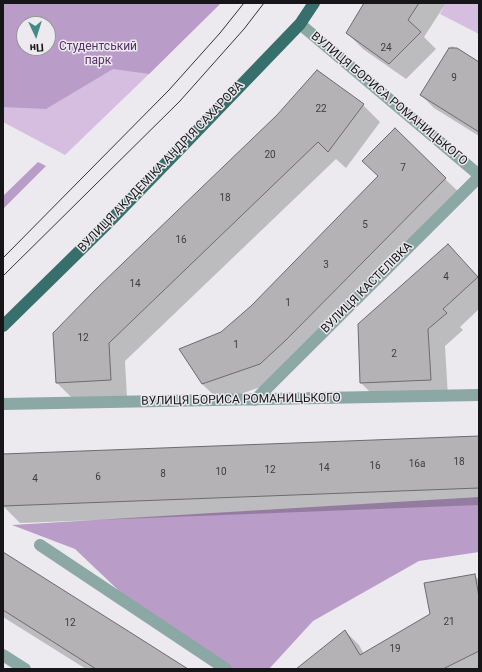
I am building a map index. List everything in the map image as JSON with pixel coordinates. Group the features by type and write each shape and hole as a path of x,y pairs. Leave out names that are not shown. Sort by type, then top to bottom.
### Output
{"main road":[{"name":"ВУЛИЦЯ АКАДЕМІКА АНДРІЯ САХАРОВА","path":"3,326 106,225 300,24 314,3"}],"street":[{"name":"ВУЛИЦЯ БОРИСА РОМАНИЦЬКОГО","path":"300,24 479,176"},
{"name":"ВУЛИЦЯ КАСТЕЛІВКА","path":"255,400 479,176"},
{"name":"ВУЛИЦЯ БОРИСА РОМАНИЦЬКОГО","path":"3,404 479,395"},
{"path":"40,545 226,669"},
{"path":"3,656 25,669"}],"green space":[{"name":"Студентський парк","path":"3,3 221,3 149,74 65,155 3,122"},
{"name":"Студентський парк","path":"3,3 221,3 149,74 113,69 46,109 3,107"},
{"path":"446,3 479,3 479,34 440,14"},
{"path":"38,162 46,166 3,209 3,196"},
{"path":"479,497 479,552 419,561 313,621 269,669 233,669 155,625 75,549 12,525"}],"building":[{"path":"364,3 419,3 408,20 421,32 389,64 346,33"},
{"path":"449,48 457,48 479,62 479,132 420,95"},
{"path":"317,70 364,104 328,152 318,142 109,343 111,380 56,383 53,333 96,289 277,115"},
{"path":"395,128 446,178 286,340 260,364 202,384 179,349 221,332 251,306 378,176 362,161"},
{"path":"448,244 478,277 443,309 447,313 428,329 431,380 360,383 358,324"},
{"path":"479,436 479,488 3,506 3,454"},
{"path":"3,552 188,669 96,669 3,610"},
{"path":"475,574 479,597 479,651 443,669 296,669 345,630 360,655 430,614 424,583"}],"tram line":[{"path":"3,258 169,90 220,33 244,3"},
{"path":"3,276 180,101 244,29 264,3"}]}
